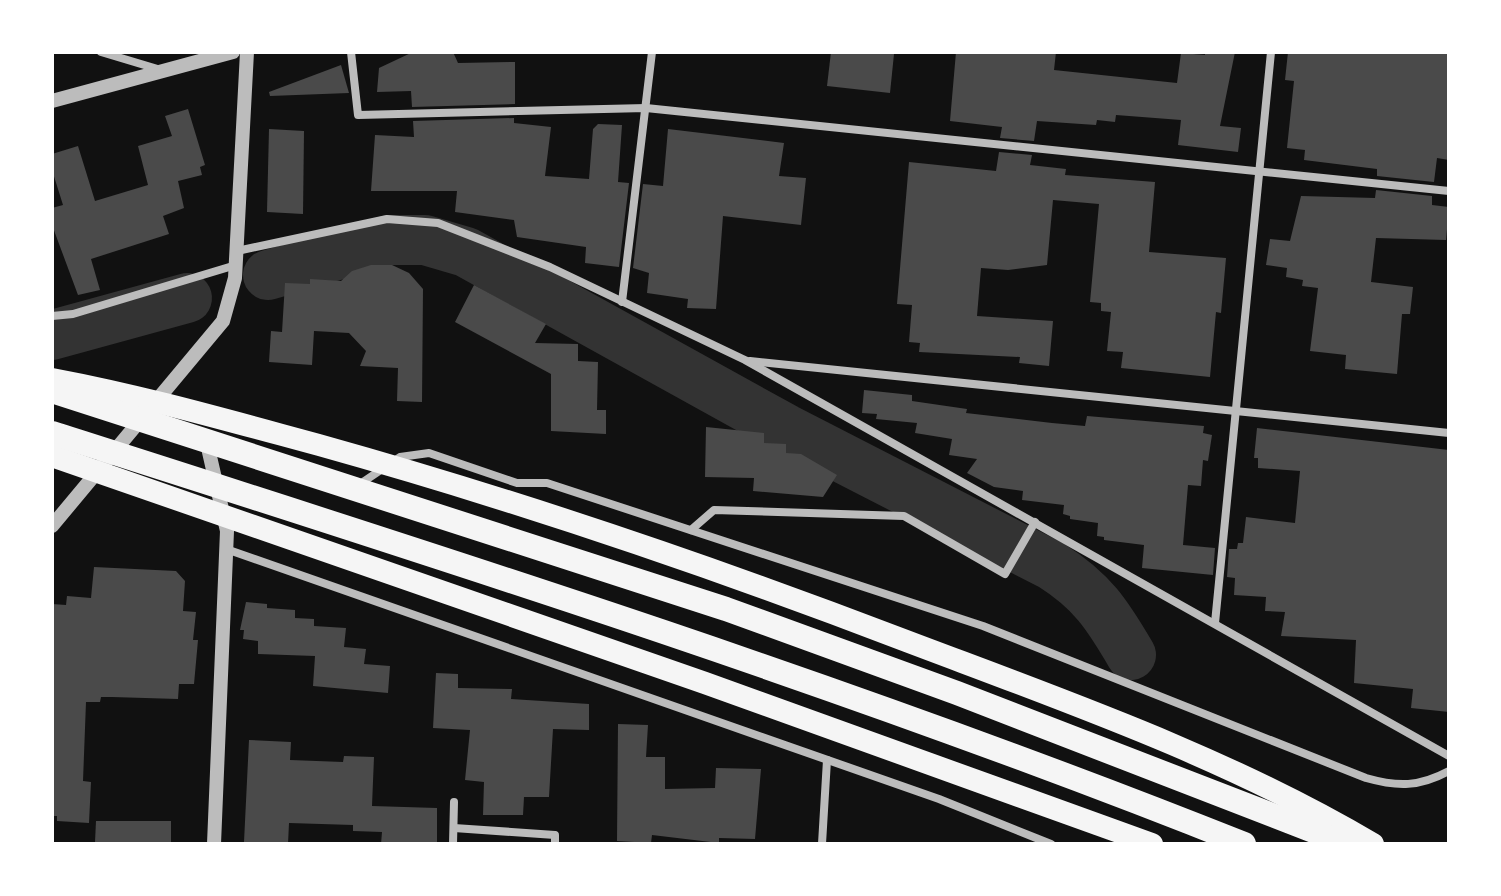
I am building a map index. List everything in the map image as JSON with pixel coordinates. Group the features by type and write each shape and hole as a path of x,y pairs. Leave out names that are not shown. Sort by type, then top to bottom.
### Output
{"highway":[{"path":"52,379 139,395 429,476 616,535 966,663 1246,775 1373,844"},
{"path":"52,390 205,434 728,606 971,694 1360,844"},
{"path":"52,390 726,609 957,693 1347,844"},
{"path":"52,436 483,576 941,733 1219,844"},
{"path":"52,436 717,649 1244,844"},
{"path":"52,456 705,683 1152,844"}],"street":[{"path":"101,52 166,71"},
{"path":"52,101 233,52"},
{"path":"52,526 223,321 231,298 236,258 247,52"},
{"path":"351,52 358,115 646,108 1449,191"},
{"path":"622,302 652,52"},
{"path":"1215,623 1271,52"},
{"path":"52,316 73,314 236,258 387,219 438,223 550,267 745,360 1449,756"},
{"path":"745,360 1449,433"},
{"path":"205,434 227,531 214,844"},
{"path":"360,484 400,457 429,453 517,483 547,483 983,626 1366,778 1396,786 1426,783 1449,771"},
{"path":"691,530 714,510 904,516 1005,574 1035,522"},
{"path":"226,549 827,760 1051,844"},
{"path":"822,844 827,760"},
{"path":"453,844 454,802"},
{"path":"454,828 555,835 555,844"}],"building":[{"path":"413,52 453,52 458,63 515,62 515,104 412,107 411,91 377,92 379,68"},
{"path":"831,52 894,54 890,93 827,86"},
{"path":"956,52 1056,52 1054,70 1177,83 1181,53 1205,55 1205,52 1235,52 1220,126 1241,128 1238,152 1178,145 1181,120 1116,115 1115,122 1097,120 1096,125 1037,121 1034,141 1000,138 1002,127 950,121"},
{"path":"1288,52 1449,52 1449,160 1437,158 1434,182 1377,176 1377,169 1304,160 1305,150 1287,148 1294,81 1285,80"},
{"path":"341,65 349,93 270,96 269,92"},
{"path":"188,109 205,165 200,167 202,175 178,181 184,208 163,216 169,234 91,259 100,290 78,295 52,225 52,208 63,205 52,170 52,154 78,146 95,201 148,185 138,146 172,136 165,116"},
{"path":"514,118 514,123 551,127 545,176 589,179 593,129 598,124 622,125 618,182 629,183 619,267 585,263 586,247 517,237 514,220 455,212 457,191 371,191 375,135 414,137 413,121"},
{"path":"269,129 304,131 303,214 267,212"},
{"path":"668,129 784,143 779,176 806,178 801,225 723,216 716,309 687,308 688,299 647,293 649,273 633,268 643,184 663,186"},
{"path":"999,152 1032,155 1030,165 1066,169 1065,175 1155,182 1149,252 1226,258 1221,313 1216,312 1210,377 1121,368 1123,352 1107,351 1111,312 1101,311 1101,303 1090,302 1099,204 1053,200 1047,265 1008,270 981,268 977,316 1053,321 1049,366 1019,363 1020,357 919,352 920,343 909,342 912,305 897,304 909,162 996,171"},
{"path":"1376,190 1432,196 1432,205 1449,207 1446,240 1376,238 1371,282 1413,287 1410,314 1402,314 1397,374 1345,369 1346,355 1310,351 1318,288 1302,286 1303,280 1286,277 1287,268 1266,265 1270,239 1290,241 1301,196 1375,198"},
{"path":"371,265 392,265 409,273 423,289 422,402 397,401 398,368 360,366 366,351 349,333 314,331 312,365 269,362 271,331 282,332 285,283 310,284 310,279 341,281 352,271"},
{"path":"474,285 546,324 535,343 578,344 578,361 598,362 597,410 606,410 606,434 551,431 551,374 455,322"},
{"path":"864,390 912,395 912,401 967,409 966,413 1052,423 1085,426 1087,416 1204,426 1203,433 1212,435 1208,461 1203,460 1201,486 1188,485 1183,545 1215,548 1213,575 1142,568 1144,545 1104,540 1104,537 1097,536 1098,523 1070,519 1070,516 1063,514 1064,505 1022,500 1023,491 994,487 967,473 977,459 949,455 952,439 915,433 917,423 876,419 877,414 862,413"},
{"path":"706,427 764,433 764,443 786,444 786,453 801,454 837,475 823,497 753,491 754,478 705,477"},
{"path":"1257,428 1449,450 1449,712 1411,708 1413,689 1354,683 1356,640 1281,636 1285,612 1265,611 1266,597 1234,595 1235,578 1227,577 1229,549 1237,549 1238,543 1243,543 1246,517 1295,523 1300,471 1258,468 1258,458 1254,458"},
{"path":"94,567 176,571 185,581 183,611 196,612 193,640 198,640 194,684 179,684 178,699 101,697 100,702 86,702 83,781 91,782 89,823 57,821 57,816 52,816 52,604 66,605 67,596 91,598"},
{"path":"246,602 267,604 267,608 295,610 295,618 314,619 314,626 346,628 344,647 366,649 364,664 390,666 388,693 313,686 315,656 258,654 258,641 243,639 244,630 240,630"},
{"path":"436,673 458,674 458,688 512,689 511,699 589,704 589,730 553,729 549,797 524,797 523,815 483,815 484,782 465,780 470,730 433,728"},
{"path":"618,724 648,725 646,757 665,757 665,789 715,788 716,768 761,769 755,839 719,838 719,843 652,835 651,843 617,841"},
{"path":"249,740 291,742 290,760 343,762 344,756 374,757 372,806 437,808 437,844 381,844 382,832 353,831 353,825 289,823 288,844 244,842"},
{"path":"96,821 171,821 171,844 95,842"}],"waterway":[{"path":"268,275 389,240 425,240 466,252 786,429 1051,565 1097,604 1131,655"},
{"path":"52,335 187,298"}]}
